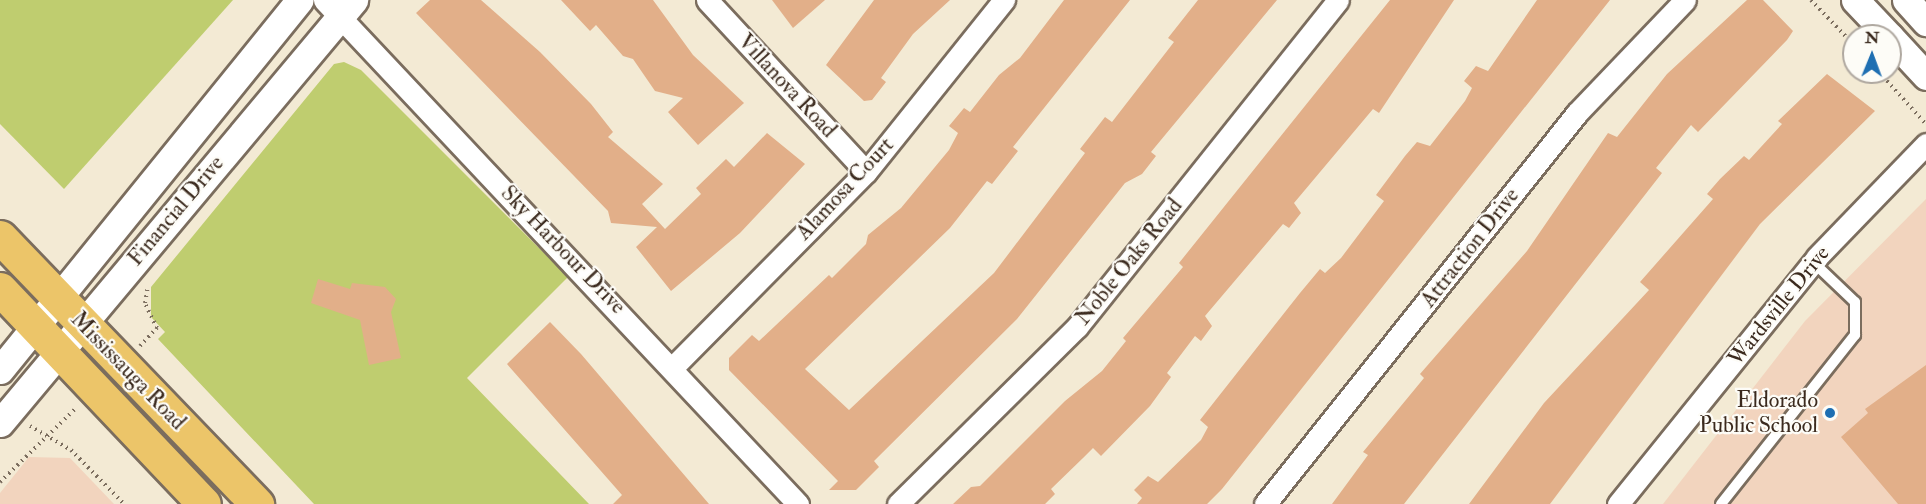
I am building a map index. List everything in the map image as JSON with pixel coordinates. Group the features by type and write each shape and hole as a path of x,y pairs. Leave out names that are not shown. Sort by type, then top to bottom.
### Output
{"main road":[{"name":"Mississauga Road","path":"0,237 257,504"},
{"name":"Mississauga Road","path":"0,289 204,504"}],"street":[{"name":"Financial Drive","path":"0,370 60,301 300,0"},
{"name":"Villanova Road","path":"707,0 866,172"},
{"name":"Alamosa Court","path":"674,366 866,172 1004,0"},
{"name":"Noble Oaks Road","path":"898,504 1077,327 1338,0"},
{"name":"Attraction Drive","path":"1265,504 1577,113 1685,0"},
{"path":"1855,0 1878,24"},
{"path":"1906,0 1926,22"},
{"name":"Financial Drive","path":"0,423 83,324 339,6"},
{"name":"Sky Harbour Drive","path":"339,6 674,366 798,504"},
{"path":"1902,50 1926,76"},
{"name":"Wardsville Drive","path":"1618,504 1813,262 1926,144"}],"lane":[{"path":"1721,504 1855,335 1855,302 1813,262"}],"path":[{"path":"1811,0 1842,32"},
{"path":"1891,84 1926,123"},
{"path":"0,482 55,429"},
{"path":"34,430 72,450 124,504"}],"shaded area":[{"name":"Eldorado Public School","path":"1926,199 1926,504 1663,504 1805,321"},
{"path":"29,457 70,458 114,504 0,504 0,493"}],"green space":[{"path":"0,0 233,0 64,189 0,124"},
{"path":"344,62 361,70 568,277 467,378 589,504 314,504 158,339 165,332 151,317 151,287 334,64"}],"building":[{"path":"430,0 481,0 540,52 591,104 613,132 608,137 663,184 642,204 665,229 701,194 696,188 726,159 734,167 767,133 805,164 740,233 671,291 636,247 657,227 611,223 608,211 416,13"},
{"path":"561,0 653,0 693,55 744,103 698,145 668,112 683,98 655,91 633,59 623,56 596,25 590,31"},
{"path":"772,0 825,0 793,28"},
{"path":"874,0 950,0 913,34 881,78 886,82 872,100 864,101 826,65"},
{"path":"1064,0 1130,0 1013,147 1018,151 992,184 987,181 950,228 805,369 849,410 994,273 1085,153 1080,149 1105,117 1112,122 1174,42 1168,38 1198,0 1277,0 1151,152 1156,156 1142,174 1125,183 1017,319 874,461 879,467 856,490 829,490 838,481 729,370 729,358 752,335 759,341 829,275 832,278 866,244 868,235 901,208 949,150 958,133 949,126 964,108 970,112 999,75 1020,58"},
{"path":"1390,0 1454,0 1379,113 1373,109 1294,203 1301,213 1289,228 1283,224 1205,316 1212,326 1201,341 1195,336 1167,373 1171,377 1150,406 1101,456 1093,448 1051,489 1055,494 1045,504 953,504 971,487 980,486 1065,401 1102,371 1126,341 1123,338 1183,267 1179,263"},
{"path":"1537,0 1610,0 1222,489 1207,504 1137,504 1142,498 1134,490 1148,476 1158,482 1201,440 1208,427 1200,420 1320,269 1325,273 1341,258 1384,201 1376,195 1405,156 1417,142 1430,146 1465,101 1472,88 1464,81 1476,66 1488,71"},
{"path":"1747,0 1763,0 1793,31 1787,40 1698,132 1691,125 1656,168 1662,173 1404,504 1332,504 1368,455 1363,452 1424,378 1420,374 1527,251 1608,133 1617,137 1667,74"},
{"path":"1827,74 1875,111 1760,224 1550,504 1469,504 1544,403 1649,290 1640,282 1713,199 1707,194 1744,156 1749,160 1782,124 1778,121"},
{"path":"318,279 350,289 352,283 385,287 396,299 391,312 401,358 369,365 360,320 311,303"},
{"path":"550,322 581,354 709,504 613,504 622,495 507,364"},
{"path":"1926,365 1926,504 1898,504 1841,437 1868,413 1865,409"}],"place":[{"name":"Eldorado Public School","path":"1830,413"}]}
